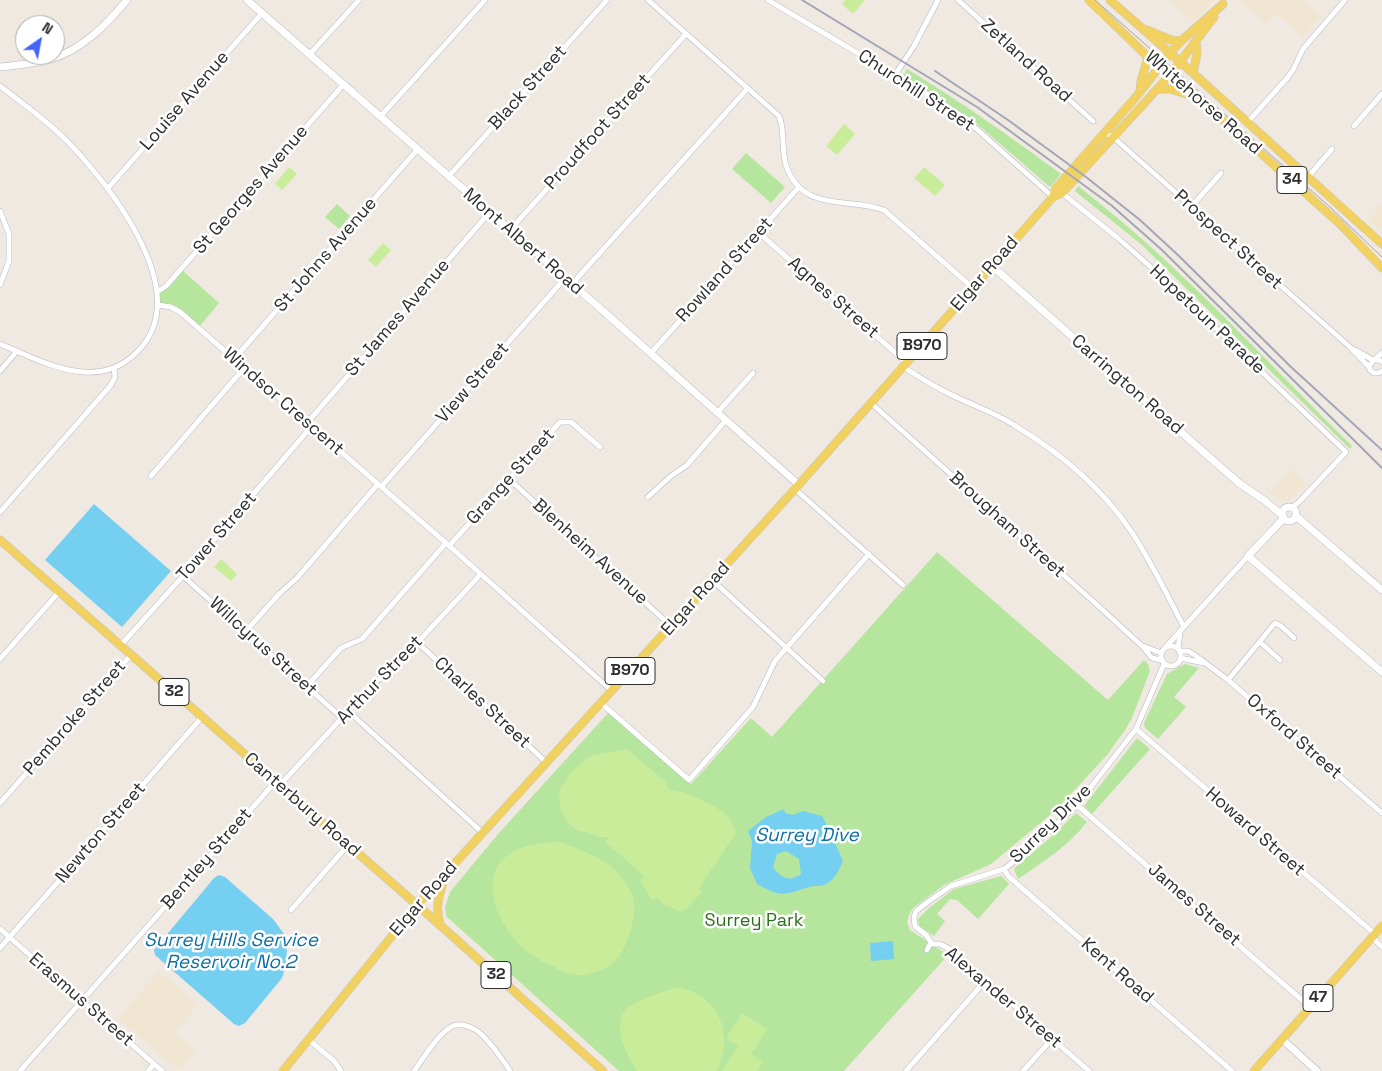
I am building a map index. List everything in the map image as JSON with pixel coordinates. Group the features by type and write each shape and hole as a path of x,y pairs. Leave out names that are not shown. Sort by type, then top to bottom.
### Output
{"main road":[{"name":"Whitehorse Road","path":"1089,0 1148,57 1340,224 1382,268"},
{"name":"Whitehorse Road","path":"1110,0 1382,244"},
{"name":"Elgar Road","path":"1053,197 1062,193 1158,89 1225,2"},
{"name":"Elgar Road","path":"283,1071 417,905 797,487 905,365 1053,197 1056,188 1140,92 1170,53 1225,2"},
{"path":"1140,27 1171,40 1181,42"},
{"path":"1193,73 1197,54 1196,41"},
{"path":"1140,92 1148,57"},
{"path":"1158,89 1171,89 1196,98"},
{"name":"Canterbury Road","path":"0,540 440,925 603,1071"},
{"path":"440,925 437,912 438,899 447,873"},
{"name":"47","path":"1254,1071 1382,926"}],"street":[{"path":"0,67 51,59 75,48 96,34 127,0"},
{"name":"Mont Albert Road","path":"247,0 718,412 903,585"},
{"path":"309,55 359,0"},
{"path":"380,117 485,0"},
{"name":"Black Street","path":"448,177 607,0"},
{"path":"648,0 779,116 782,124 782,152 787,170 799,187 815,198 834,203 875,207 884,210 973,288"},
{"name":"Churchill Street","path":"768,0 963,117 1053,197"},
{"path":"895,76 914,46 938,0"},
{"name":"Zetland Road","path":"958,0 1093,121"},
{"path":"1247,122 1288,77 1303,49 1345,0"},
{"name":"Louise Avenue","path":"108,188 262,13"},
{"name":"Proudfoot Street","path":"510,230 686,34"},
{"name":"St Georges Avenue","path":"157,292 166,286 343,85"},
{"path":"0,86 30,108 69,144 108,188 129,220 145,253 157,292 158,305 155,326 146,344 129,360 114,368 91,373 66,370 0,344"},
{"path":"572,284 748,88"},
{"path":"1354,126 1382,94"},
{"name":"Prospect Street","path":"1105,133 1113,136 1351,348 1370,368"},
{"path":"1308,177 1332,149"},
{"name":"St Johns Avenue","path":"234,360 417,150"},
{"path":"1191,207 1221,172"},
{"name":"Rowland Street","path":"651,353 799,187"},
{"name":"Hopetoun Parade","path":"1062,193 1162,277 1346,452 1292,511"},
{"path":"0,211 9,234 9,261 0,286"},
{"name":"St James Avenue","path":"309,425 490,213"},
{"name":"Agnes Street","path":"759,233 905,365 946,393 983,408 1013,424 1046,445 1070,464 1106,500 1131,531 1182,629"},
{"name":"Carrington Road","path":"992,266 1240,484 1264,500 1283,517"},
{"name":"View Street","path":"245,632 297,578 565,278"},
{"name":"Windsor Crescent","path":"158,305 171,307 180,312 448,544 612,691"},
{"name":"Prospect Street","path":"1351,348 1382,362"},
{"path":"0,371 17,351"},
{"path":"1381,372 1374,373 1370,368 1370,364 1382,353"},
{"path":"0,512 112,385 115,377 114,368"},
{"path":"152,476 244,368"},
{"path":"718,412 753,373"},
{"name":"Brougham Street","path":"871,403 1142,646 1152,658 1163,662"},
{"path":"648,497 671,476 687,465 726,420"},
{"name":"Grange Street","path":"307,686 341,648 362,639 560,422 571,422 600,448"},
{"name":"Tower Street","path":"120,646 183,576 309,425"},
{"name":"Blenheim Avenue","path":"509,479 671,626"},
{"name":"Carrington Road","path":"1264,500 1292,511 1382,590"},
{"path":"1182,629 1178,650 1180,658 1177,664 1171,666 1163,662 1162,651 1283,517 1283,511 1292,511 1293,520 1289,521 1283,517"},
{"path":"601,703 688,780 753,707 760,696 775,660 869,554"},
{"path":"1248,556 1382,672"},
{"name":"Arthur Street","path":"278,783 374,683 392,670 481,574"},
{"name":"Willcyrus Street","path":"183,576 342,718"},
{"path":"712,580 822,682"},
{"path":"0,659 59,592"},
{"path":"1228,680 1276,624 1294,638"},
{"name":"Charles Street","path":"417,642 547,763"},
{"path":"1261,643 1280,660"},
{"name":"Brougham Street","path":"1142,646 1162,651"},
{"path":"1162,651 1168,646 1178,650"},
{"name":"Oxford Street","path":"1178,650 1188,651 1228,680 1382,813"},
{"name":"Pembroke Street","path":"0,804 130,655"},
{"name":"Oxford Street","path":"1180,658 1204,663"},
{"name":"Surrey Drive","path":"930,941 915,926 914,917 916,912 951,886 1004,869 1025,853 1077,804 1136,729 1163,662"},
{"path":"348,711 482,833"},
{"name":"Newton Street","path":"0,948 202,717"},
{"name":"Howard Street","path":"1136,729 1373,936 1382,946"},
{"name":"Bentley Street","path":"20,1071 278,783"},
{"name":"James Street","path":"1077,804 1310,1007"},
{"path":"291,910 348,844"},
{"name":"Kent Road","path":"1004,869 1013,880 1232,1071"},
{"name":"Erasmus Street","path":"0,929 162,1071"},
{"path":"927,950 930,941"},
{"name":"Alexander Street","path":"930,941 951,950 1089,1071"},
{"path":"906,1071 986,980"},
{"path":"414,1071 442,1035 453,1026 462,1025 477,1031 508,1066 510,1071"},
{"path":"1023,1071 1052,1038"},
{"path":"309,1040 334,1061 341,1071"},
{"path":"1282,1040 1316,1071"},
{"path":"148,1071 154,1064"}],"shaded area":[{"path":"1169,0 1214,0 1194,22"},
{"path":"1241,0 1303,0 1321,16 1303,37 1276,14 1266,24"},
{"path":"1382,204 1382,231 1368,220"},
{"path":"1291,469 1306,483 1289,501 1285,502 1270,493"},
{"path":"159,971 198,1005 175,1032 196,1050 179,1071 118,1018"}],"green space":[{"path":"845,0 865,0 853,14 842,4"},
{"path":"907,69 985,120 1061,174 1050,187 969,117 903,77"},
{"path":"844,124 855,134 837,155 826,146"},
{"path":"746,153 785,187 771,203 732,169"},
{"path":"289,167 297,174 282,190 275,184"},
{"path":"924,167 945,185 935,196 914,178"},
{"path":"1078,186 1115,216 1185,279 1352,446 1350,449 1142,245 1075,191"},
{"path":"337,204 350,216 339,229 325,217"},
{"path":"383,243 391,250 376,267 368,260"},
{"path":"182,270 219,303 199,327 182,312 159,304 159,293 168,288"},
{"name":"Surrey Park","path":"937,552 1108,700 1144,660 1148,664 1150,671 1132,718 1125,730 1107,755 1056,810 991,864 944,885 913,908 907,922 910,930 948,955 844,1071 619,1071 446,916 445,907 450,892 499,833 609,712 691,784 751,718 772,737"},
{"path":"221,559 237,574 231,581 214,567"},
{"path":"1185,664 1199,668 1174,697 1186,707 1158,739 1145,728 1144,723 1167,674"},
{"path":"1137,738 1150,749 1092,814 1084,806"},
{"path":"627,749 666,782 669,790 682,792 710,804 725,814 736,833 699,888 702,892 681,912 667,905 665,906 658,898 651,899 640,880 645,877 606,842 608,837 577,830 567,822 560,808 559,791 572,771 590,756"},
{"path":"1076,813 1087,822 1080,831 1055,853 1018,879 1014,869"},
{"path":"561,842 582,850 610,865 623,879 633,898 634,915 632,925 621,954 609,966 586,974 576,975 562,971 526,951 514,939 504,924 499,915 494,897 493,881 496,869 504,859 514,851 528,846"},
{"path":"1001,876 1009,884 978,919 957,900 950,899 937,914 945,921 934,936 919,926 918,919 954,889"},
{"path":"676,987 691,991 703,998 713,1007 719,1018 723,1030 724,1043 717,1071 637,1071 625,1048 620,1030 620,1021 623,1013 640,1000"},
{"path":"742,1013 767,1029 751,1054 763,1062 757,1071 722,1071 738,1046 726,1038"}],"water":[{"path":"94,504 171,571 122,627 45,560"},
{"name":"Surrey Dive","path":"784,809 785,813 793,815 803,811 822,816 843,861 833,878 822,886 811,886 783,894 772,892 757,884 750,868 752,841 748,831 766,817","holes":["786,851 799,859 801,874 797,877 785,878 773,867 777,854"]},
{"name":"Surrey Hills Service Reservoir No.2","path":"219,875 225,877 273,919 284,934 287,947 286,965 282,978 245,1023 239,1026 234,1024 155,955 154,950 214,878"},
{"path":"893,941 894,959 871,961 870,943"}],"tram line":[{"path":"1095,0 1331,208 1382,257"}],"railway":[{"path":"802,0 977,107 1111,205 1162,250 1382,468"},
{"path":"935,71 1008,120 1086,177 1140,220 1291,367 1382,450"}]}
